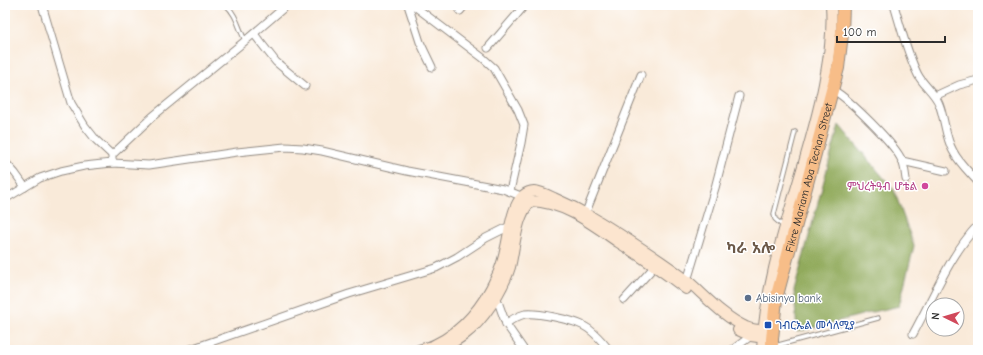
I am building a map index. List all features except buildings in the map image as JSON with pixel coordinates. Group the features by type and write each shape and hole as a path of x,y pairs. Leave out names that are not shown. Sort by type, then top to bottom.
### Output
{"main road":[{"path":"768,341 771,280 784,227 819,108 829,57 832,22 831,5"},
{"name":"Fikre Mariam Aba Techan Street","path":"768,341 776,300 832,90 841,50 843,5"},
{"path":"441,350 465,334 479,321 496,296 504,282 509,268 521,218 526,206 528,192 535,191 586,212 658,259 688,281 737,322 768,341"},
{"path":"419,350 435,345 449,337 473,315 481,304 496,279 501,266 510,226 518,202 527,199 543,201 569,211 583,219 686,288 734,329 768,341"}],"street":[{"path":"42,5 71,103 85,126 112,159"},
{"path":"112,159 152,117 254,34 287,5"},
{"path":"408,5 420,42 432,67"},
{"path":"413,5 494,68 518,110 524,125 510,191"},
{"path":"488,48 525,5"},
{"path":"894,5 909,55 918,75 926,87 935,96 940,105 953,151 978,182"},
{"path":"254,34 276,62 305,86"},
{"path":"586,212 641,75"},
{"path":"935,96 958,85 978,80"},
{"path":"832,90 842,96 892,145 902,161 906,179"},
{"path":"688,281 715,188 739,96"},
{"path":"5,199 40,178 61,171 112,159 149,165 237,152 285,147 303,148 407,171 510,191 527,199"},
{"path":"902,161 946,171"},
{"path":"5,162 25,187"},
{"path":"913,334 961,246 978,225"},
{"path":"188,350 349,294 436,268 457,257 486,238 510,226"},
{"path":"624,300 655,266"},
{"path":"496,296 506,324 524,350"},
{"path":"506,324 519,316 527,314 573,321 583,325 593,332 609,350"},
{"path":"732,350 751,336"}],"lane":[{"path":"226,5 233,11 245,41"},
{"path":"784,227 775,219 774,214 795,132"},
{"path":"768,341 878,318"}],"green space":[{"path":"839,125 894,190 914,246 899,306 797,332 794,291"}],"place":[{"name":"ምህረትዓብ ሆቴል","path":"925,186"},
{"name":"Abisinya bank","path":"748,298"},
{"name":"ገብርኤል መሳለሚያ","path":"768,325"}],"district":[{"name":"ካራ አሎ","path":"751,248"}]}
